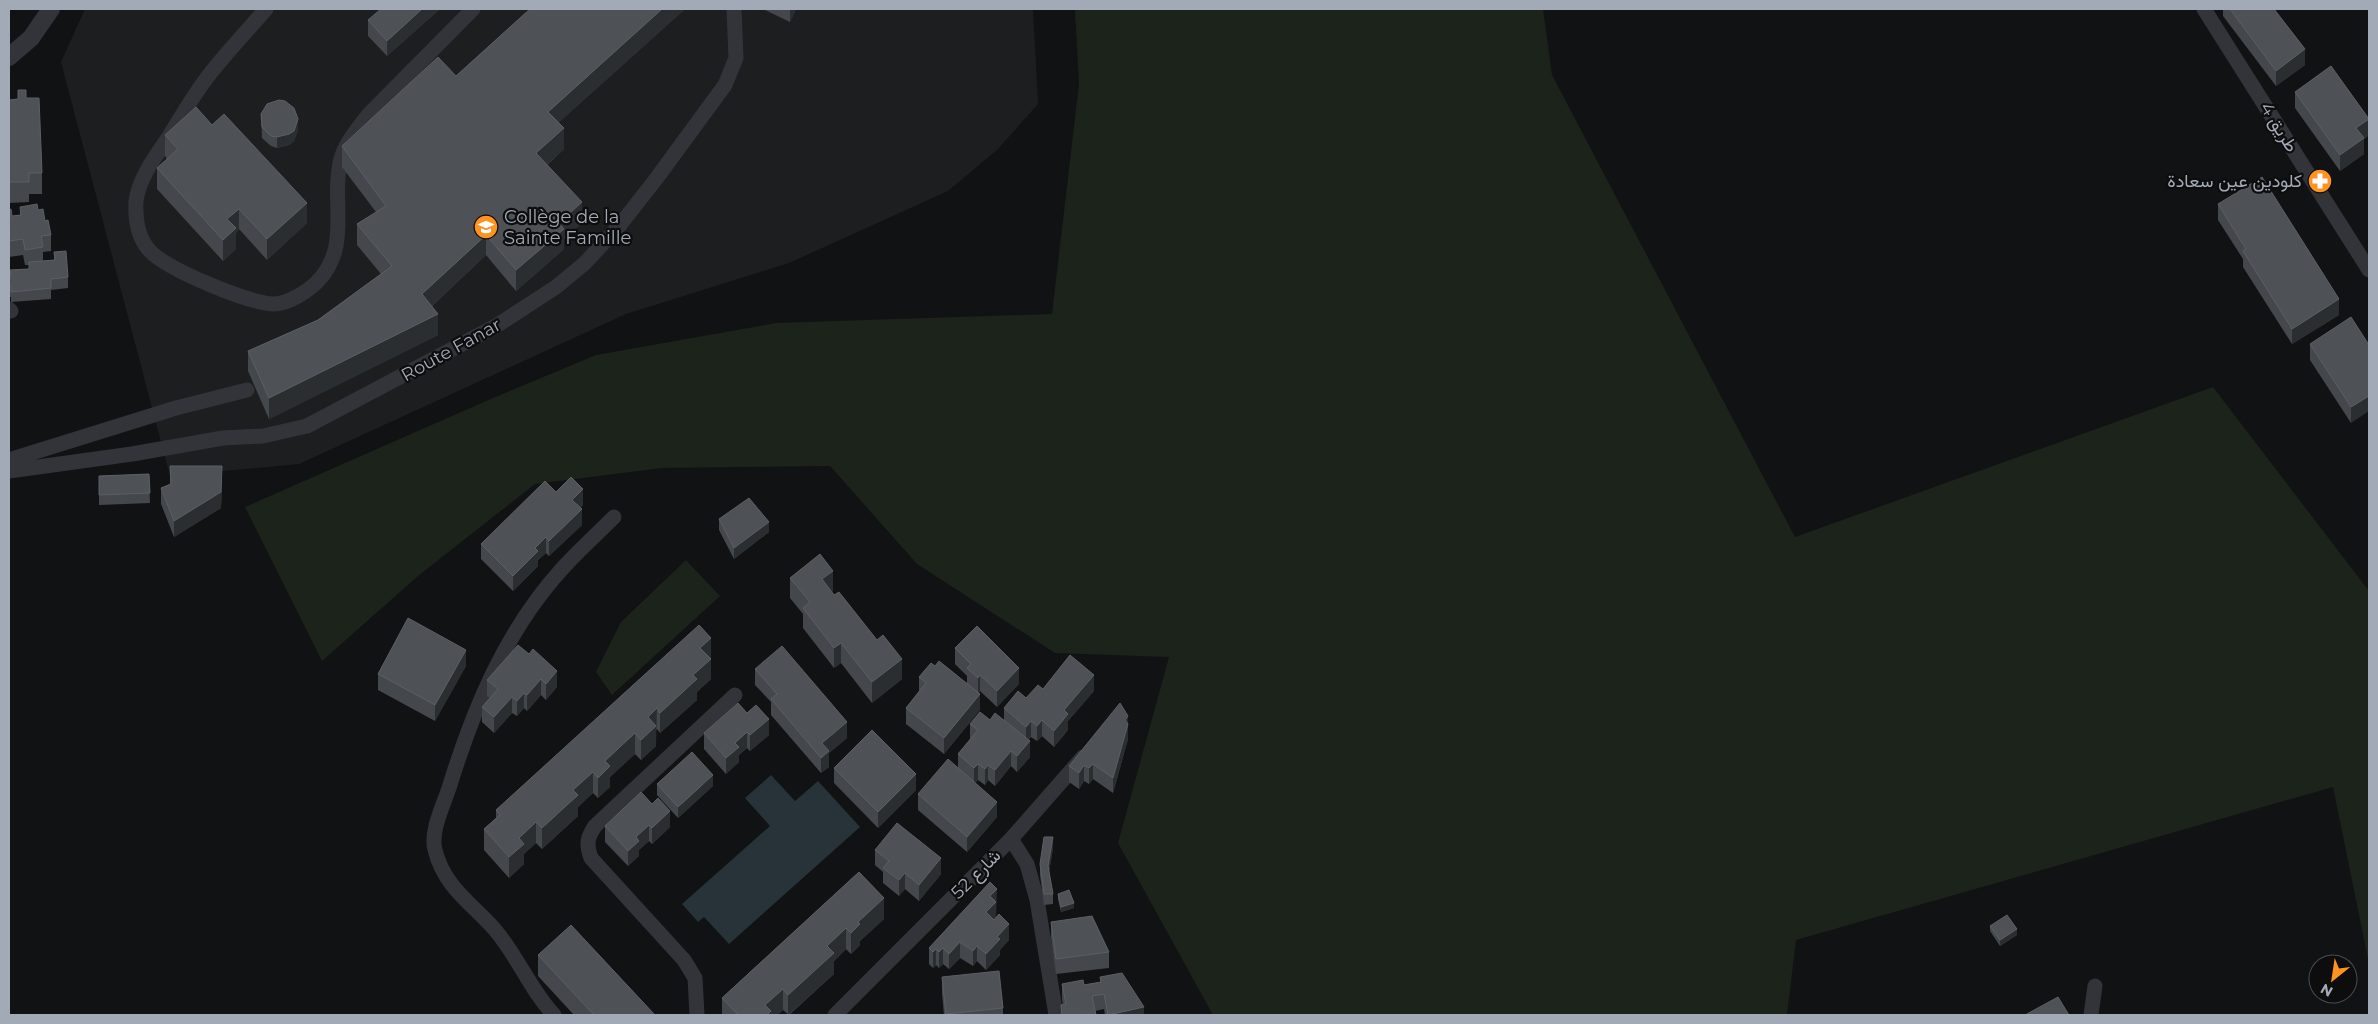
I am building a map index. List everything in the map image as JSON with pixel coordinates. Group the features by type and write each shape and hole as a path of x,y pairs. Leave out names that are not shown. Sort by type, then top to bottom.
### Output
{"street":[{"path":"9,57 31,38 51,9"},
{"path":"266,9 208,76 159,152 142,181 136,200 136,218 140,235 150,251 168,264 248,299 274,304 282,303 302,293 316,283 332,260 337,246 339,224 341,158 355,132 369,114 473,9"},
{"name":"Route Fanar","path":"9,471 123,455 223,438 264,436 307,426 496,326 556,287 585,263 620,225 656,179 725,85 736,58 734,9"},
{"name":"طريق 4","path":"2204,9 2369,270"},
{"path":"9,460 176,408 247,390"},
{"path":"554,1015 496,931 465,902 452,885 434,849 436,832 464,740 493,670 529,611 560,571 614,517"},
{"path":"697,1015 698,996 692,972 684,960 591,858 587,848 587,837 595,826 735,695"},
{"name":"شارع 52","path":"835,1015 1011,839 1092,747"},
{"path":"1011,839 1027,864 1037,900 1056,1015"},
{"path":"2091,1015 2096,986"}],"shaded area":[{"name":"Collège de la Sainte Famille","path":"85,9 1033,9 1038,104 997,150 948,191 789,263 626,314 299,464 170,476 61,62"},
{"path":"1075,9 1543,9 1552,75 1795,537 2213,387 2369,591 2369,964 2333,787 1796,940 1787,1015 1213,1015 1118,843 1169,657 1055,653 917,564 830,466 662,468 535,484 418,576 322,661 245,507 596,355 776,323 1052,314 1079,84"},
{"path":"686,560 720,596 612,695 596,672 621,622"},
{"path":"771,775 795,801 818,781 860,827 729,944 704,917 698,922 682,904 770,826 745,798"}],"building":[{"path":"381,9 422,9 387,41 368,20"},
{"path":"530,9 662,9 548,112 564,128 536,153 582,202 559,223 564,229 516,270 486,235 422,294 438,314 269,398 248,351 318,320 392,266 357,224 386,206 342,146 438,57 456,76"},
{"path":"2230,9 2274,9 2305,49 2276,71"},
{"path":"2331,66 2369,119 2356,128 2364,138 2340,155 2295,92"},
{"path":"18,90 26,90 26,98 39,98 42,173 29,173 29,182 9,182 9,100 18,99"},
{"path":"279,100 285,101 294,108 298,119 294,131 277,137 271,136 262,127 261,114 267,104"},
{"path":"196,107 212,125 224,114 307,203 267,239 239,209 227,219 236,228 223,240 157,168 178,149 165,135"},
{"path":"2262,177 2339,299 2292,329 2243,251 2246,249 2218,204"},
{"path":"37,204 38,210 43,209 45,221 48,220 51,235 41,236 43,247 25,250 23,239 9,241 9,210 11,209 12,216 21,215 20,207"},
{"path":"66,251 68,277 51,279 51,288 11,292 11,286 9,287 10,270 29,269 29,262 55,260 54,252"},
{"path":"2351,317 2369,345 2369,396 2351,407 2310,344"},
{"path":"170,466 222,466 221,492 174,521 161,488 171,484"},
{"path":"149,474 150,493 99,495 99,476"},
{"path":"571,477 583,489 572,500 582,509 549,541 546,537 535,548 538,551 513,576 481,544 545,481 556,492"},
{"path":"749,498 769,522 734,548 719,519"},
{"path":"820,554 833,571 822,579 834,595 839,592 877,640 883,635 902,659 872,682 841,643 834,648 803,608 810,602 790,578"},
{"path":"408,618 466,650 435,705 378,674"},
{"path":"699,625 711,638 700,648 711,659 693,675 697,679 660,713 657,708 648,717 656,726 641,740 635,733 605,761 610,766 598,778 593,772 573,790 578,795 542,828 536,822 519,838 524,844 509,857 484,829 500,815 496,810"},
{"path":"977,626 1019,668 997,691 980,675 978,678 967,668 971,664 955,648"},
{"path":"518,645 529,654 533,649 557,671 546,684 541,679 527,695 524,693 517,701 512,697 494,717 482,707 498,689 487,680"},
{"path":"782,646 847,722 822,743 829,751 821,758 771,699 777,694 755,669"},
{"path":"1070,655 1094,675 1064,710 1068,714 1054,731 1042,720 1037,726 1031,721 1026,727 1004,708 1018,691 1026,698 1038,685 1043,689"},
{"path":"939,661 980,694 944,738 906,708 926,683 919,677 931,663 935,666"},
{"path":"738,703 747,713 756,705 769,719 750,735 747,732 735,743 739,747 726,758 704,733"},
{"path":"1120,703 1128,716 1125,720 1128,724 1113,778 1093,764 1089,768 1084,765 1079,773 1069,766"},
{"path":"980,712 990,720 995,713 1030,741 1017,756 1011,751 995,770 988,765 985,769 978,764 974,768 958,754 978,730 970,724"},
{"path":"872,730 916,774 878,812 834,768"},
{"path":"692,752 713,775 678,807 657,784"},
{"path":"948,759 997,802 967,837 918,794"},
{"path":"641,792 652,804 658,798 670,811 652,828 649,825 636,837 639,841 628,851 605,826"},
{"path":"897,823 941,858 919,885 905,873 899,880 883,868 889,861 875,850"},
{"path":"1044,837 1053,837 1048,866 1053,894 1044,894 1040,864"},
{"path":"859,872 884,898 858,922 860,924 851,933 846,928 827,946 834,953 788,995 783,989 765,1005 771,1011 767,1015 738,1015 722,998"},
{"path":"990,882 997,889 990,896 996,902 986,912 994,920 999,914 1009,924 997,937 1000,939 986,954 977,946 973,951 960,942 949,954 943,948 939,952 936,949 933,952 929,948"},
{"path":"1069,890 1074,903 1061,907 1058,894"},
{"path":"2007,915 2017,929 2000,940 1990,926"},
{"path":"1092,916 1109,952 1056,959 1051,922"},
{"path":"571,925 655,1015 594,1015 538,955"},
{"path":"999,971 1003,1008 946,1014 942,977"},
{"path":"1122,973 1144,1007 1108,1015 1104,994 1092,996 1096,1015 1062,1015 1061,1005 1066,1004 1062,984 1083,980 1084,985 1101,982 1100,977"},
{"path":"2058,997 2069,1015 2025,1015"}],"place":[{"name":"كلودين عين سعادة","path":"2320,181"},
{"name":"Collège de la Sainte Famille","path":"486,227"}]}
